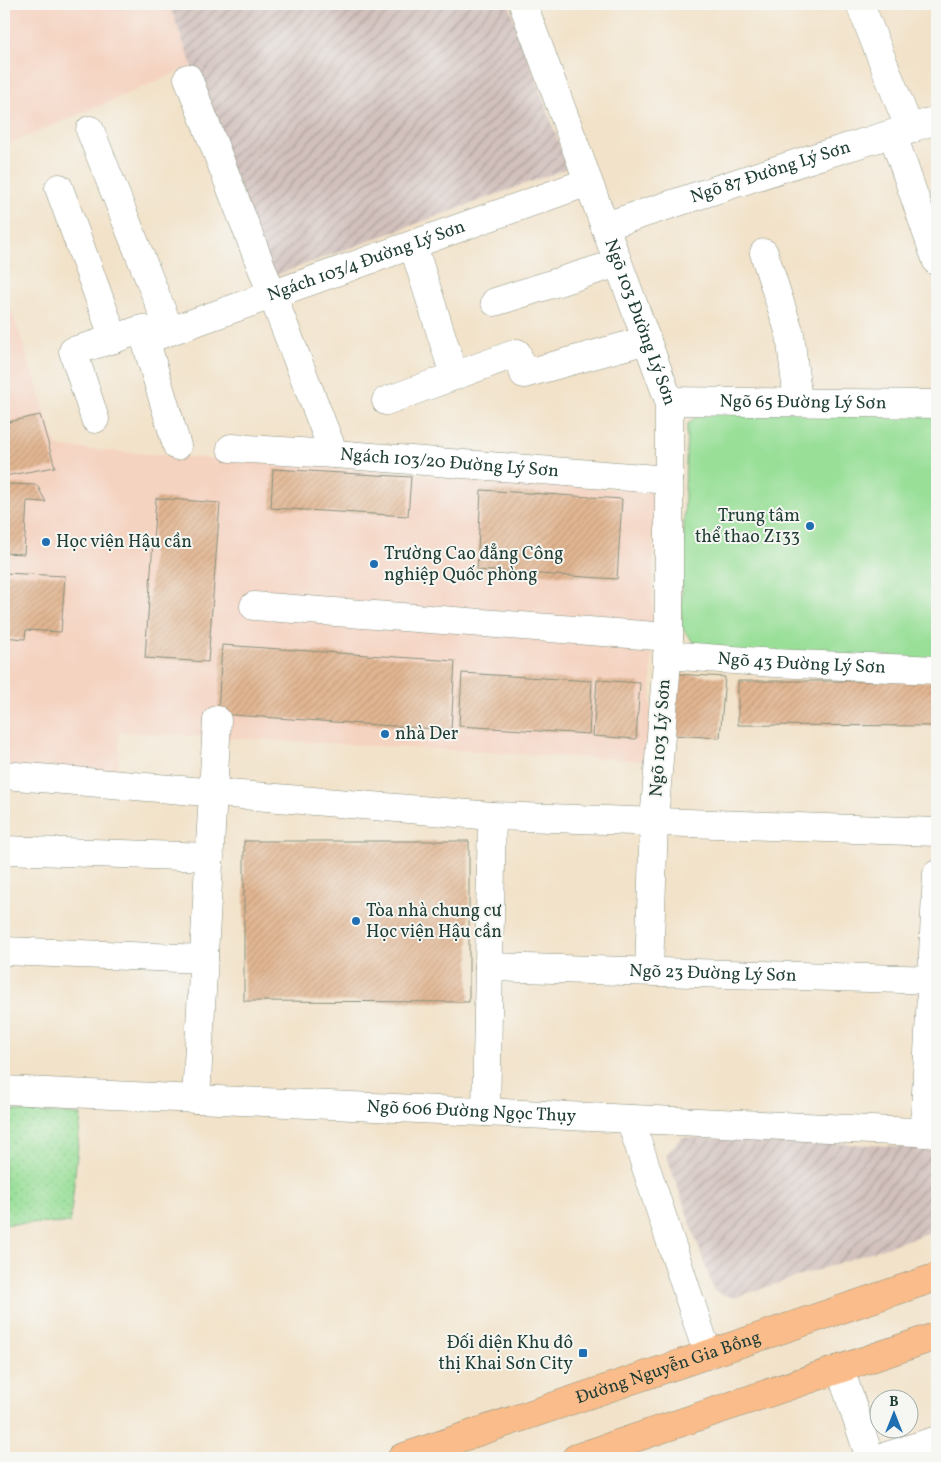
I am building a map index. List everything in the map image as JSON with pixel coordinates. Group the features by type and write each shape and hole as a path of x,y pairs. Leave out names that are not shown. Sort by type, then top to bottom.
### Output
{"main road":[{"name":"Đường Nguyễn Gia Bồng","path":"400,1458 937,1277"},
{"path":"576,1458 937,1336"}],"street":[{"name":"Ngõ 103 Đường Lý Sơn","path":"523,4 669,401 668,646"},
{"path":"860,4 902,133 937,262"},
{"path":"188,78 271,296 334,454"},
{"name":"Ngõ 87 Đường Lý Sơn","path":"605,226 813,158 902,133 937,120"},
{"path":"90,130 158,336 177,446"},
{"name":"Ngách 103/4 Đường Lý Sơn","path":"158,336 588,182"},
{"path":"59,188 114,339"},
{"path":"413,245 454,376"},
{"path":"764,253 790,334 798,402"},
{"path":"495,302 618,263"},
{"path":"96,419 74,351 142,329 158,336"},
{"path":"386,401 517,352 524,374 646,340"},
{"name":"Ngõ 65 Đường Lý Sơn","path":"669,401 937,404"},
{"name":"Ngách 103/20 Đường Lý Sơn","path":"231,448 334,454 668,480"},
{"name":"Ngõ 43 Đường Lý Sơn","path":"254,606 668,646 774,663 937,670"},
{"name":"Ngõ 103 Lý Sơn","path":"649,970 654,821 668,646"},
{"path":"196,1099 218,720"},
{"path":"4,775 492,816 937,832"},
{"path":"486,1112 492,816"},
{"path":"4,850 210,857"},
{"path":"930,1133 937,874"},
{"path":"4,951 204,959"},
{"name":"Ngõ 23 Đường Lý Sơn","path":"489,967 934,979"},
{"name":"Ngõ 606 Đường Ngọc Thụy","path":"4,1090 930,1133"},
{"path":"630,1120 708,1355"},
{"path":"840,1369 870,1458"},
{"path":"880,1458 937,1440"}],"shaded area":[{"path":"4,4 169,4 192,66 4,146"},
{"path":"169,4 509,4 568,168 271,277"},
{"name":"Trường Cao đẳng Công nghiệp Quốc phòng","path":"4,287 57,447 654,492 650,761 119,732 117,794 4,789"},
{"path":"682,1137 937,1148 937,1230 734,1298 714,1291 666,1154"}],"green space":[{"name":"Trung tâm thể thao Z133","path":"706,407 937,410 937,663 705,656 681,627 687,425"},
{"path":"4,1110 81,1115 70,1223 4,1224"}],"building":[{"path":"40,415 55,467 4,476 4,423"},
{"path":"273,469 411,477 408,516 271,508"},
{"path":"4,484 37,485 46,502 27,501 24,554 4,553"},
{"path":"481,490 622,499 617,579 477,570"},
{"path":"156,498 220,503 208,662 145,658"},
{"path":"4,573 65,576 61,632 26,630 25,639 4,637"},
{"path":"222,645 455,661 451,730 218,714"},
{"path":"462,673 592,681 589,734 459,726"},
{"path":"677,674 725,677 720,738 673,735"},
{"path":"597,680 640,683 636,739 593,736"},
{"path":"738,681 937,681 937,726 738,725"},
{"name":"Tòa nhà chung cư Học viện Hậu cần","path":"244,841 469,841 469,1002 244,1001"}],"place":[{"name":"Trung tâm thể thao Z133","path":"810,526"},
{"name":"Học viện Hậu cần","path":"46,542"},
{"name":"Trường Cao đẳng Công nghiệp Quốc phòng","path":"374,564"},
{"name":"nhà Der","path":"385,734"},
{"name":"Tòa nhà chung cư Học viện Hậu cần","path":"356,921"},
{"name":"Đối diện Khu đô thị Khai Sơn City","path":"583,1353"}]}
